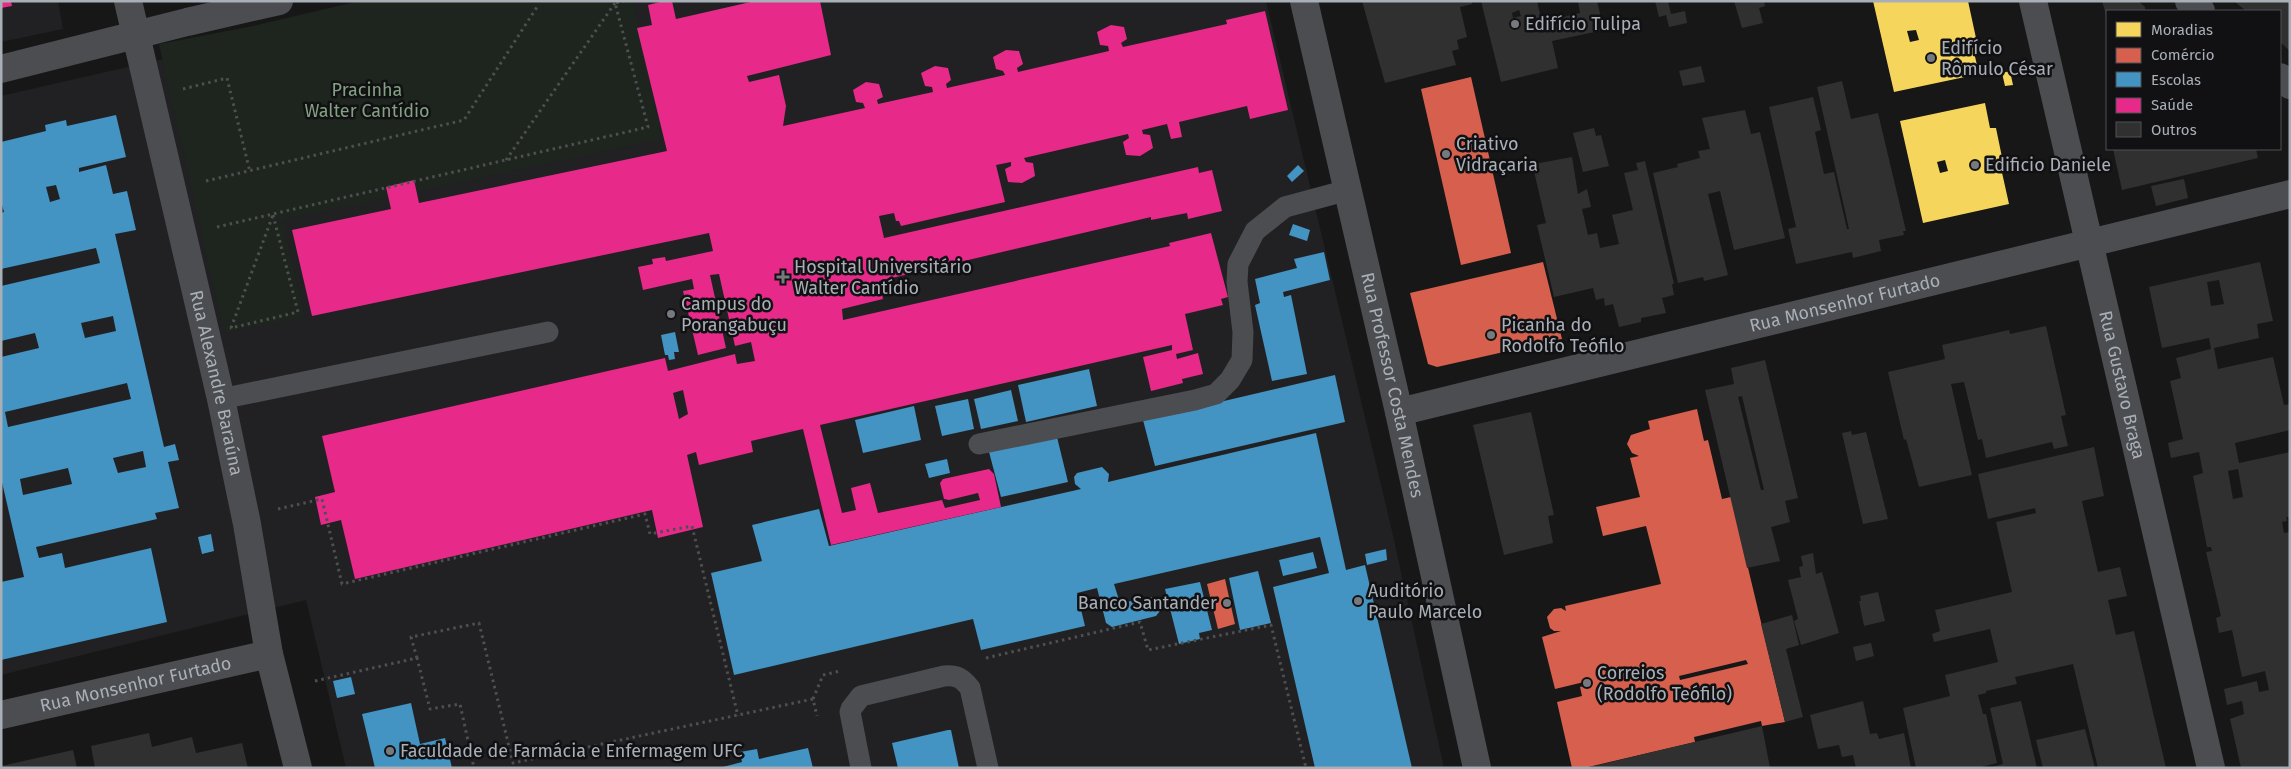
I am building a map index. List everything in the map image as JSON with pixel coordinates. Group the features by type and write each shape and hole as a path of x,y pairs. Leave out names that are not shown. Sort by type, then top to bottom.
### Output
{"street":[{"name":"Rua Alexandre Baraúna","path":"128,1 221,399 247,524 269,654 298,768"},
{"path":"1,69 279,1"},
{"name":"Rua Professor Costa Mendes","path":"1304,1 1399,412 1477,768"},
{"name":"Rua Gustavo Braga","path":"2034,1 2211,768"},
{"path":"2189,1 2200,10"},
{"name":"Rua Monsenhor Furtado","path":"1399,412 2290,194"},
{"name":"Rua Monsenhor Furtado","path":"1,715 269,654"}],"lane":[{"path":"980,444 1196,400 1216,394 1230,380 1242,360 1243,332 1237,282 1238,264 1255,231 1285,208 1348,190"},
{"path":"221,399 548,332"},
{"path":"861,768 850,712 861,696 944,676 956,675 964,680 970,688 988,768"}],"path":[{"path":"506,160 615,3 624,1"},
{"path":"183,234 273,215 648,127 615,3"},
{"path":"199,183 464,120 537,7"},
{"path":"151,97 227,78 250,172"},
{"path":"273,215 298,312 231,328 257,258 273,215"},
{"path":"278,516 276,509 322,499 342,584 645,514 650,534 692,526 738,716"},
{"path":"474,768 460,704 430,710 410,637 479,622 512,763 813,699"},
{"path":"980,659 1140,622 1148,650 1271,625 1306,768"},
{"path":"315,681 417,658"},
{"path":"818,718 813,699 823,675 842,671"}],"shaded area":[{"path":"1,1 58,1 63,29 1,42"},
{"name":"Campus do Porangabuçu","path":"430,1 1266,1 1392,531 1444,768 346,768 306,600 1,675 1,96"}],"green space":[{"name":"Pracinha Walter Cantídio","path":"359,1 633,1 662,139 282,220 305,317 224,333 159,44 253,26"}],"building: Moradias":[{"name":"Edifício Rômulo César","path":"1873,1 1968,1 1976,38 1971,39 1979,74 1894,92","holes":["1916,30 1919,40 1910,42 1907,31"]},
{"path":"2010,71 2013,85 2005,86 2002,73"},
{"name":"Edificio Daniele","path":"1985,103 1990,128 1996,128 2004,167 2001,168 2009,204 1923,223 1900,121","holes":["1945,160 1948,171 1940,173 1937,162"]}],"building: Comércio":[{"path":"1471,77 1511,253 1461,265 1421,89"},
{"path":"1543,262 1562,339 1437,367 1428,364 1410,293"},
{"path":"1697,409 1704,441 1708,440 1722,499 1731,497 1785,722 1762,726 1761,721 1694,737 1695,742 1584,768 1572,768 1557,702 1582,696 1580,687 1585,686 1584,682 1555,689 1542,637 1561,631 1554,631 1550,628 1547,617 1554,609 1561,608 1566,611 1565,606 1661,584 1646,526 1603,536 1596,507 1640,497 1630,458 1639,456 1632,453 1627,444 1631,435 1650,429 1648,421","holes":["1746,660 1748,664 1680,680 1679,676"]},
{"path":"1225,579 1235,624 1218,629 1207,584"}],"building: Escolas":[{"path":"116,115 126,157 79,168 79,172 106,165 113,194 127,191 136,230 115,234 164,447 175,444 179,460 168,462 179,508 155,513 157,519 36,547 39,558 62,553 65,568 151,548 167,622 1,660 1,582 24,577 1,478 1,357 39,348 35,333 1,341 1,286 100,263 96,248 1,269 1,213 4,212 1,201 1,142 46,131 45,125 66,120 67,126","holes":["56,185 60,199 50,202 46,187","113,316 116,331 85,338 81,323","127,383 131,399 8,427 5,412","143,451 146,467 118,473 113,458","68,468 72,484 23,495 20,479"]},
{"path":"1298,165 1304,171 1292,182 1287,176"},
{"path":"1293,224 1310,230 1307,241 1289,235"},
{"path":"1324,252 1330,280 1283,292 1284,297 1291,295 1307,374 1272,381 1255,305 1260,303 1255,279 1297,268 1294,259"},
{"path":"675,332 679,352 674,352 675,359 669,360 668,355 665,355 661,335"},
{"path":"1089,369 1097,406 1026,422 1018,385"},
{"path":"1335,375 1345,422 1155,466 1143,420"},
{"path":"1011,390 1018,421 981,429 974,399"},
{"path":"968,399 974,429 942,436 935,406"},
{"path":"914,406 921,440 863,453 855,420"},
{"path":"1316,433 1346,570 1365,565 1412,768 1315,768 1273,587 1329,573 1320,537 1114,584 1120,603 1153,597 1157,600 1160,611 1156,616 1112,627 1106,623 1097,588 1077,593 1085,626 981,650 973,619 734,675 711,573 762,561 752,525 819,509 829,546 1081,489 1075,484 1074,477 1077,473 1102,467 1109,474 1108,482"},
{"path":"1057,437 1068,482 1001,497 989,452"},
{"path":"947,459 950,473 929,478 925,464"},
{"path":"211,534 214,551 202,554 198,537"},
{"path":"1386,549 1387,560 1367,565 1365,554"},
{"path":"1313,552 1317,568 1283,576 1279,560"},
{"path":"1258,571 1271,623 1240,630 1229,578"},
{"path":"1200,582 1212,630 1199,633 1200,639 1179,644 1165,589"},
{"path":"351,677 355,694 337,698 333,681"},
{"path":"411,703 420,744 445,738 452,768 375,768 362,714"},
{"path":"951,730 959,768 898,768 892,743"},
{"path":"808,748 813,768 719,768 742,762 740,752 757,749 759,759"}],"building: Saúde":[{"path":"1,1 11,1 12,6 1,8"},
{"path":"672,1 676,19 755,1 820,1 831,55 747,76 749,82 779,75 786,106 783,126 865,108 863,103 856,102 853,90 866,82 879,84 883,97 877,100 878,104 933,92 932,87 925,86 921,73 935,66 948,68 951,80 946,84 947,88 1005,75 1003,71 996,69 993,57 1006,50 1019,51 1023,64 1017,68 1018,72 1109,51 1108,46 1100,45 1097,32 1111,25 1124,27 1127,39 1121,43 1123,47 1227,24 1226,20 1265,11 1288,110 1250,119 1247,106 1179,122 1182,137 1171,139 1167,124 1142,130 1143,134 1150,135 1153,148 1140,156 1126,155 1123,142 1129,138 1128,134 1024,158 1026,162 1033,163 1035,176 1022,183 1008,182 1005,169 1011,166 1011,162 996,165 1005,202 901,226 899,221 896,221 894,213 879,216 884,238 1198,167 1199,173 1212,170 1222,211 1188,219 1187,213 1151,220 1151,217 879,281 883,299 842,309 843,320 1170,246 1169,243 1211,233 1228,297 1221,299 1223,305 1185,314 1193,350 1176,354 1177,359 1198,353 1203,374 1182,379 1183,383 1151,391 1143,357 1172,350 1172,345 820,425 842,513 856,510 851,488 870,483 878,513 942,500 945,508 980,500 978,493 949,500 944,499 940,483 943,479 989,469 994,474 1001,507 831,545 803,429 751,441 753,452 699,465 696,452 687,455 703,527 658,538 652,510 355,579 341,520 321,525 315,497 335,492 322,436 665,358 668,371 735,354 737,364 755,361 751,342 735,346 719,274 710,275 726,348 698,355 683,291 694,289 692,279 643,290 638,267 653,264 652,259 665,257 666,261 713,251 709,233 312,316 292,230 391,209 386,187 414,180 419,203 667,151 637,28 652,25 648,5","holes":["683,390 688,414 679,419 673,393"]}],"building: Outros":[{"path":"1362,1 1472,1 1472,4 1460,7 1467,37 1457,40 1459,49 1452,51 1456,65 1385,83"},
{"path":"1481,1 1537,1 1544,31 1550,30 1547,21 1580,13 1578,1 1597,1 1604,30 1552,41 1558,68 1501,82","holes":["1519,10 1521,16 1513,18 1512,13"]},
{"path":"1655,1 1668,1 1671,14 1685,11 1687,23 1669,27 1666,15 1659,17"},
{"path":"1734,1 1764,1 1765,6 1759,8 1763,23 1742,28"},
{"path":"2102,1 2138,1 2145,7 2145,10 2106,10 2106,15"},
{"path":"2234,1 2290,1 2290,51 2281,43 2281,10 2245,10"},
{"path":"1701,66 1705,82 1683,86 1679,71"},
{"path":"1842,81 1851,119 1878,113 1906,231 1903,231 1904,235 1879,240 1881,251 1853,258 1852,252 1796,264 1788,229 1796,227 1769,107 1813,97 1821,130 1815,132 1824,174 1834,172 1847,229 1849,229 1817,87"},
{"path":"1745,110 1751,134 1760,132 1785,238 1734,250 1720,191 1708,194 1728,275 1704,281 1703,277 1678,283 1653,173 1678,167 1677,164 1700,158 1698,151 1710,149 1702,118"},
{"path":"1594,128 1596,136 1601,135 1609,166 1583,172 1573,133"},
{"path":"2113,150 2256,150 2258,158 2122,190"},
{"path":"1572,157 1578,194 1587,189 1591,207 1582,209 1588,235 1597,233 1600,248 1619,244 1612,215 1633,210 1624,173 1638,170 1636,163 1645,161 1674,284 1672,284 1674,295 1662,298 1666,313 1641,318 1641,322 1619,327 1613,304 1605,306 1604,298 1596,300 1593,288 1554,297 1537,225 1546,223 1533,167 1534,164"},
{"path":"2184,179 2188,198 2156,206 2151,186"},
{"path":"2260,262 2273,321 2257,324 2259,338 2214,348 2218,369 2273,357 2284,405 2290,404 2290,430 2235,443 2239,463 2290,452 2290,517 2286,517 2287,521 2282,522 2284,533 2290,532 2290,766 2280,768 2241,768 2230,719 2244,714 2242,701 2227,705 2224,689 2257,681 2259,692 2269,690 2265,671 2242,677 2232,630 2219,633 2216,618 2221,616 2206,552 2212,551 2211,547 2207,547 2193,476 2203,473 2199,452 2171,458 2168,443 2183,439 2170,381 2181,378 2176,358 2211,349 2209,338 2162,348 2149,287","holes":["2219,280 2224,304 2211,306 2207,282","2238,469 2243,497 2233,499 2228,471"]},
{"path":"2046,326 2066,415 2061,416 2068,446 2054,449 2052,442 1986,458 1982,439 1978,440 1964,382 1951,384 1972,475 1919,487 1906,439 1904,440 1888,372 1945,359 1942,345 2009,330 2010,334"},
{"path":"1765,360 1798,498 1785,501 1790,522 1771,527 1780,561 1747,568 1705,390 1734,384 1731,368","holes":["1742,396 1764,490 1761,490 1738,397"]},
{"path":"1531,412 1554,515 1548,516 1553,543 1504,555 1473,425"},
{"path":"1851,431 1852,435 1866,432 1888,519 1863,524 1842,433"},
{"path":"2094,447 2104,496 2082,501 2085,515 2098,572 2120,567 2127,596 2108,600 2116,635 2134,631 2166,768 2098,768 2073,664 2015,677 2017,684 1986,691 1986,693 1978,695 1983,714 1986,714 1997,763 1977,768 1916,768 1903,708 1950,696 1945,675 1998,662 1990,629 1934,642 1932,634 1940,631 1935,610 2012,592 1996,522 2036,513 2035,508 1988,519 1978,474"},
{"path":"1813,553 1816,574 1822,572 1839,633 1801,645 1794,621 1798,619 1788,580 1801,577 1799,567 1803,566 1801,556"},
{"path":"1878,592 1885,621 1864,626 1859,601 1861,601 1860,596"},
{"path":"1792,615 1799,645 1786,649 1803,717 1785,722 1761,624"},
{"path":"1871,643 1874,656 1856,661 1853,647"},
{"path":"1863,701 1870,734 1877,733 1879,739 1904,733 1911,768 1856,768 1853,755 1842,757 1839,745 1818,749 1810,715"},
{"path":"2021,701 2037,768 1989,768 2003,764 1990,708"},
{"path":"1762,726 1770,768 1587,768 1644,754"},
{"path":"2085,729 2095,768 2043,768 2036,740"},
{"path":"149,733 152,747 192,737 196,753 242,743 248,768 95,768 91,746"},
{"path":"73,750 77,768 1,768 1,766"}],"place":[{"name":"Edifício Tulipa","path":"1515,24"},
{"name":"Edifício Rômulo César","path":"1931,58"},
{"name":"Criativo Vidraçaria","path":"1446,154"},
{"name":"Edificio Daniele","path":"1975,165"},
{"name":"Hospital Universitário Walter Cantídio","path":"783,277"},
{"name":"Campus do Porangabuçu","path":"671,314"},
{"name":"Picanha do Rodolfo Teófilo","path":"1491,335"},
{"name":"Auditório Paulo Marcelo","path":"1358,601"},
{"name":"Banco Santander","path":"1227,603"},
{"name":"Correios (Rodolfo Teófilo)","path":"1587,683"},
{"name":"Faculdade de Farmácia e Enfermagem UFC","path":"390,751"}]}
